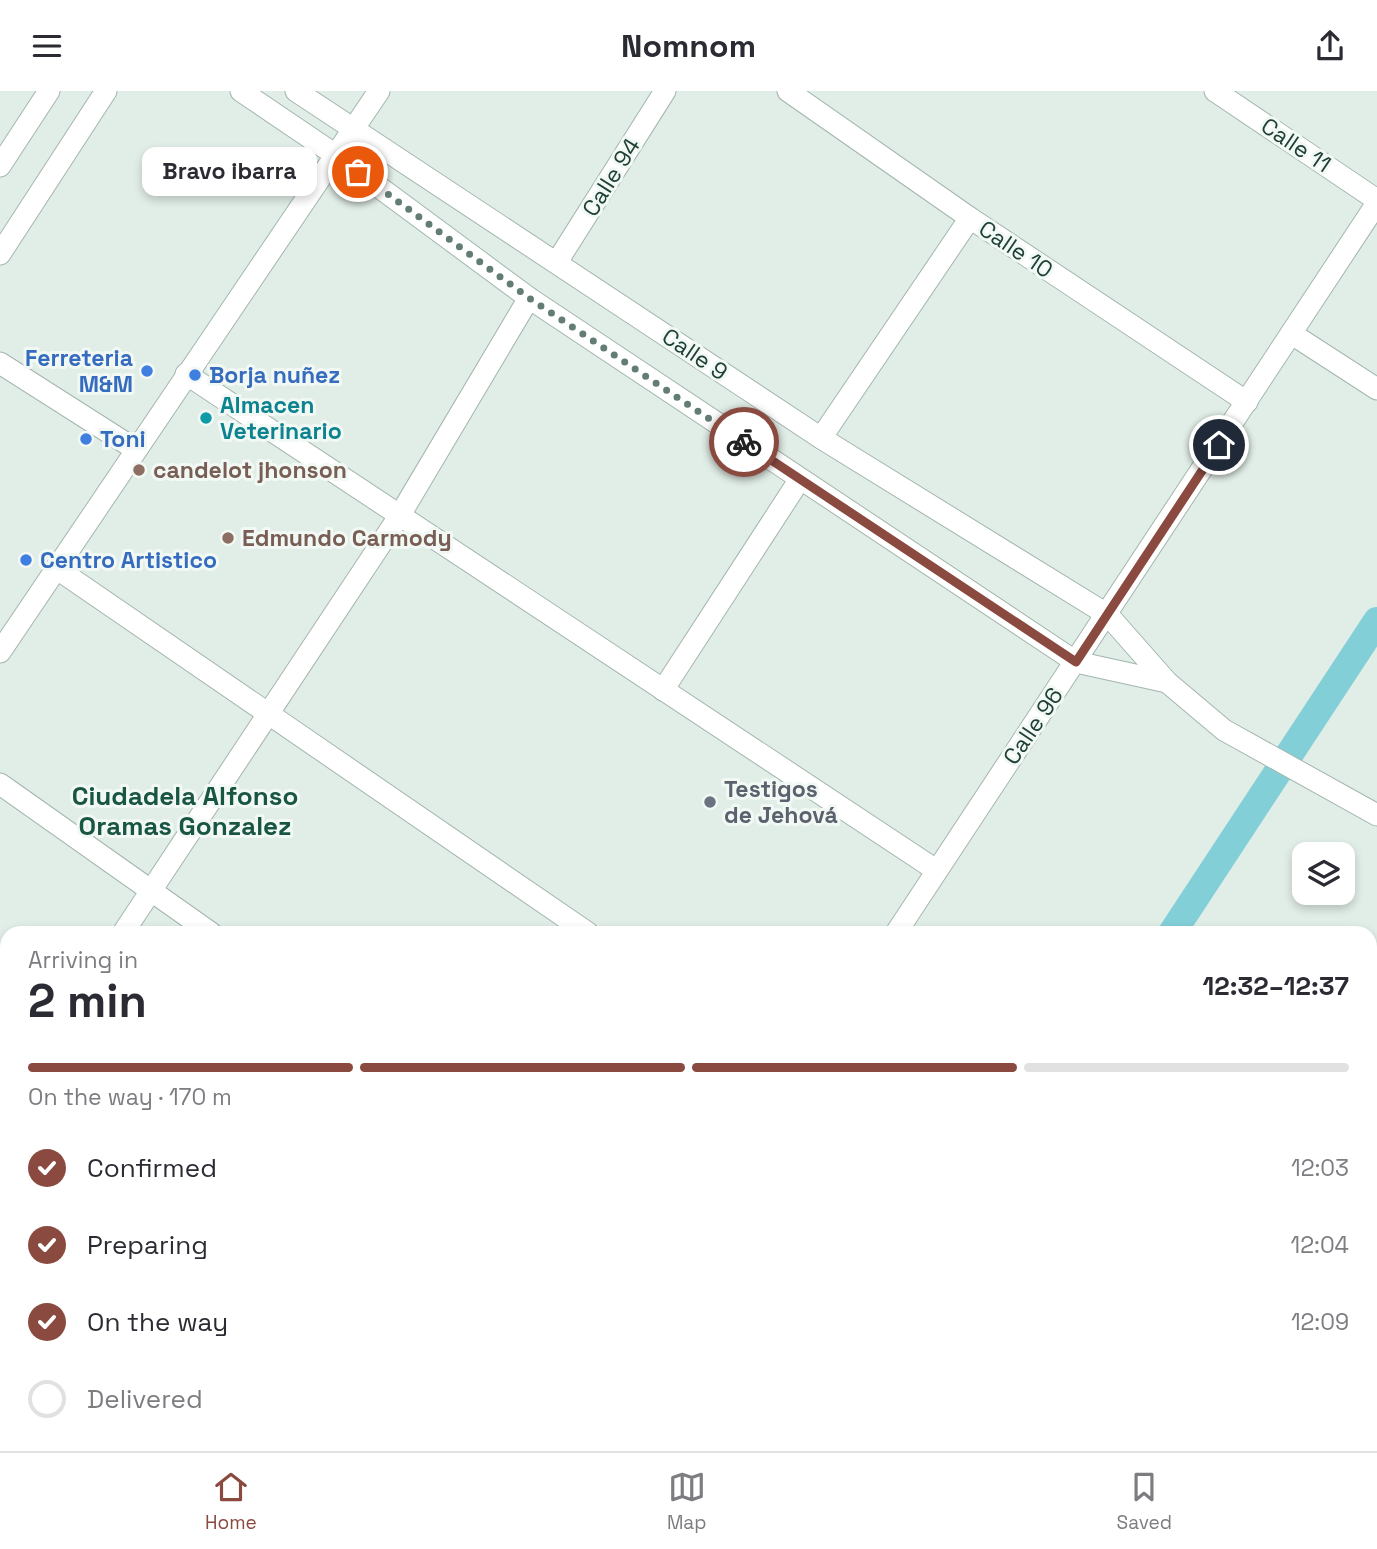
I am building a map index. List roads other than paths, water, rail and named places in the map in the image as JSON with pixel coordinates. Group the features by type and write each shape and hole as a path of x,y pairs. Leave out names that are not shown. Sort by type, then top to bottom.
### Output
{"street":[{"path":"0,166 49,91"},
{"path":"0,254 106,91"},
{"name":"Calle 9","path":"241,91 337,156 529,298 1076,662 1167,682"},
{"name":"Calle 9","path":"296,91 821,438 1108,615 1167,682 1224,730 1377,815"},
{"path":"0,652 379,91"},
{"name":"Calle 94","path":"557,262 665,91"},
{"name":"Calle 10","path":"788,91 970,218 1247,402"},
{"name":"Calle 11","path":"1215,91 1377,202"},
{"name":"Calle 96","path":"900,926 1108,615 1377,202"},
{"path":"821,438 970,218"},
{"path":"127,926 400,515 529,298"},
{"path":"1292,334 1377,389"},
{"path":"0,363 135,449"},
{"path":"186,374 936,870"},
{"path":"663,690 800,479"},
{"path":"56,568 578,926"},
{"path":"0,784 201,926"}],"waterway":[{"path":"1177,926 1377,621"}],"place":[{"name":"Bravo ibarra","path":"358,172"},
{"name":"Ferreteria M&M","path":"147,371"},
{"name":"Borja nuñez","path":"195,375"},
{"name":"Almacen Veterinario","path":"206,418"},
{"name":"Toni","path":"86,439"},
{"name":"candelot jhonson","path":"139,470"},
{"name":"Edmundo Carmody","path":"228,538"},
{"name":"Centro Artistico","path":"26,560"},
{"name":"Testigos de Jehová","path":"710,802"}],"district":[{"name":"Ciudadela Alfonso Oramas Gonzalez","path":"185,810"}]}
